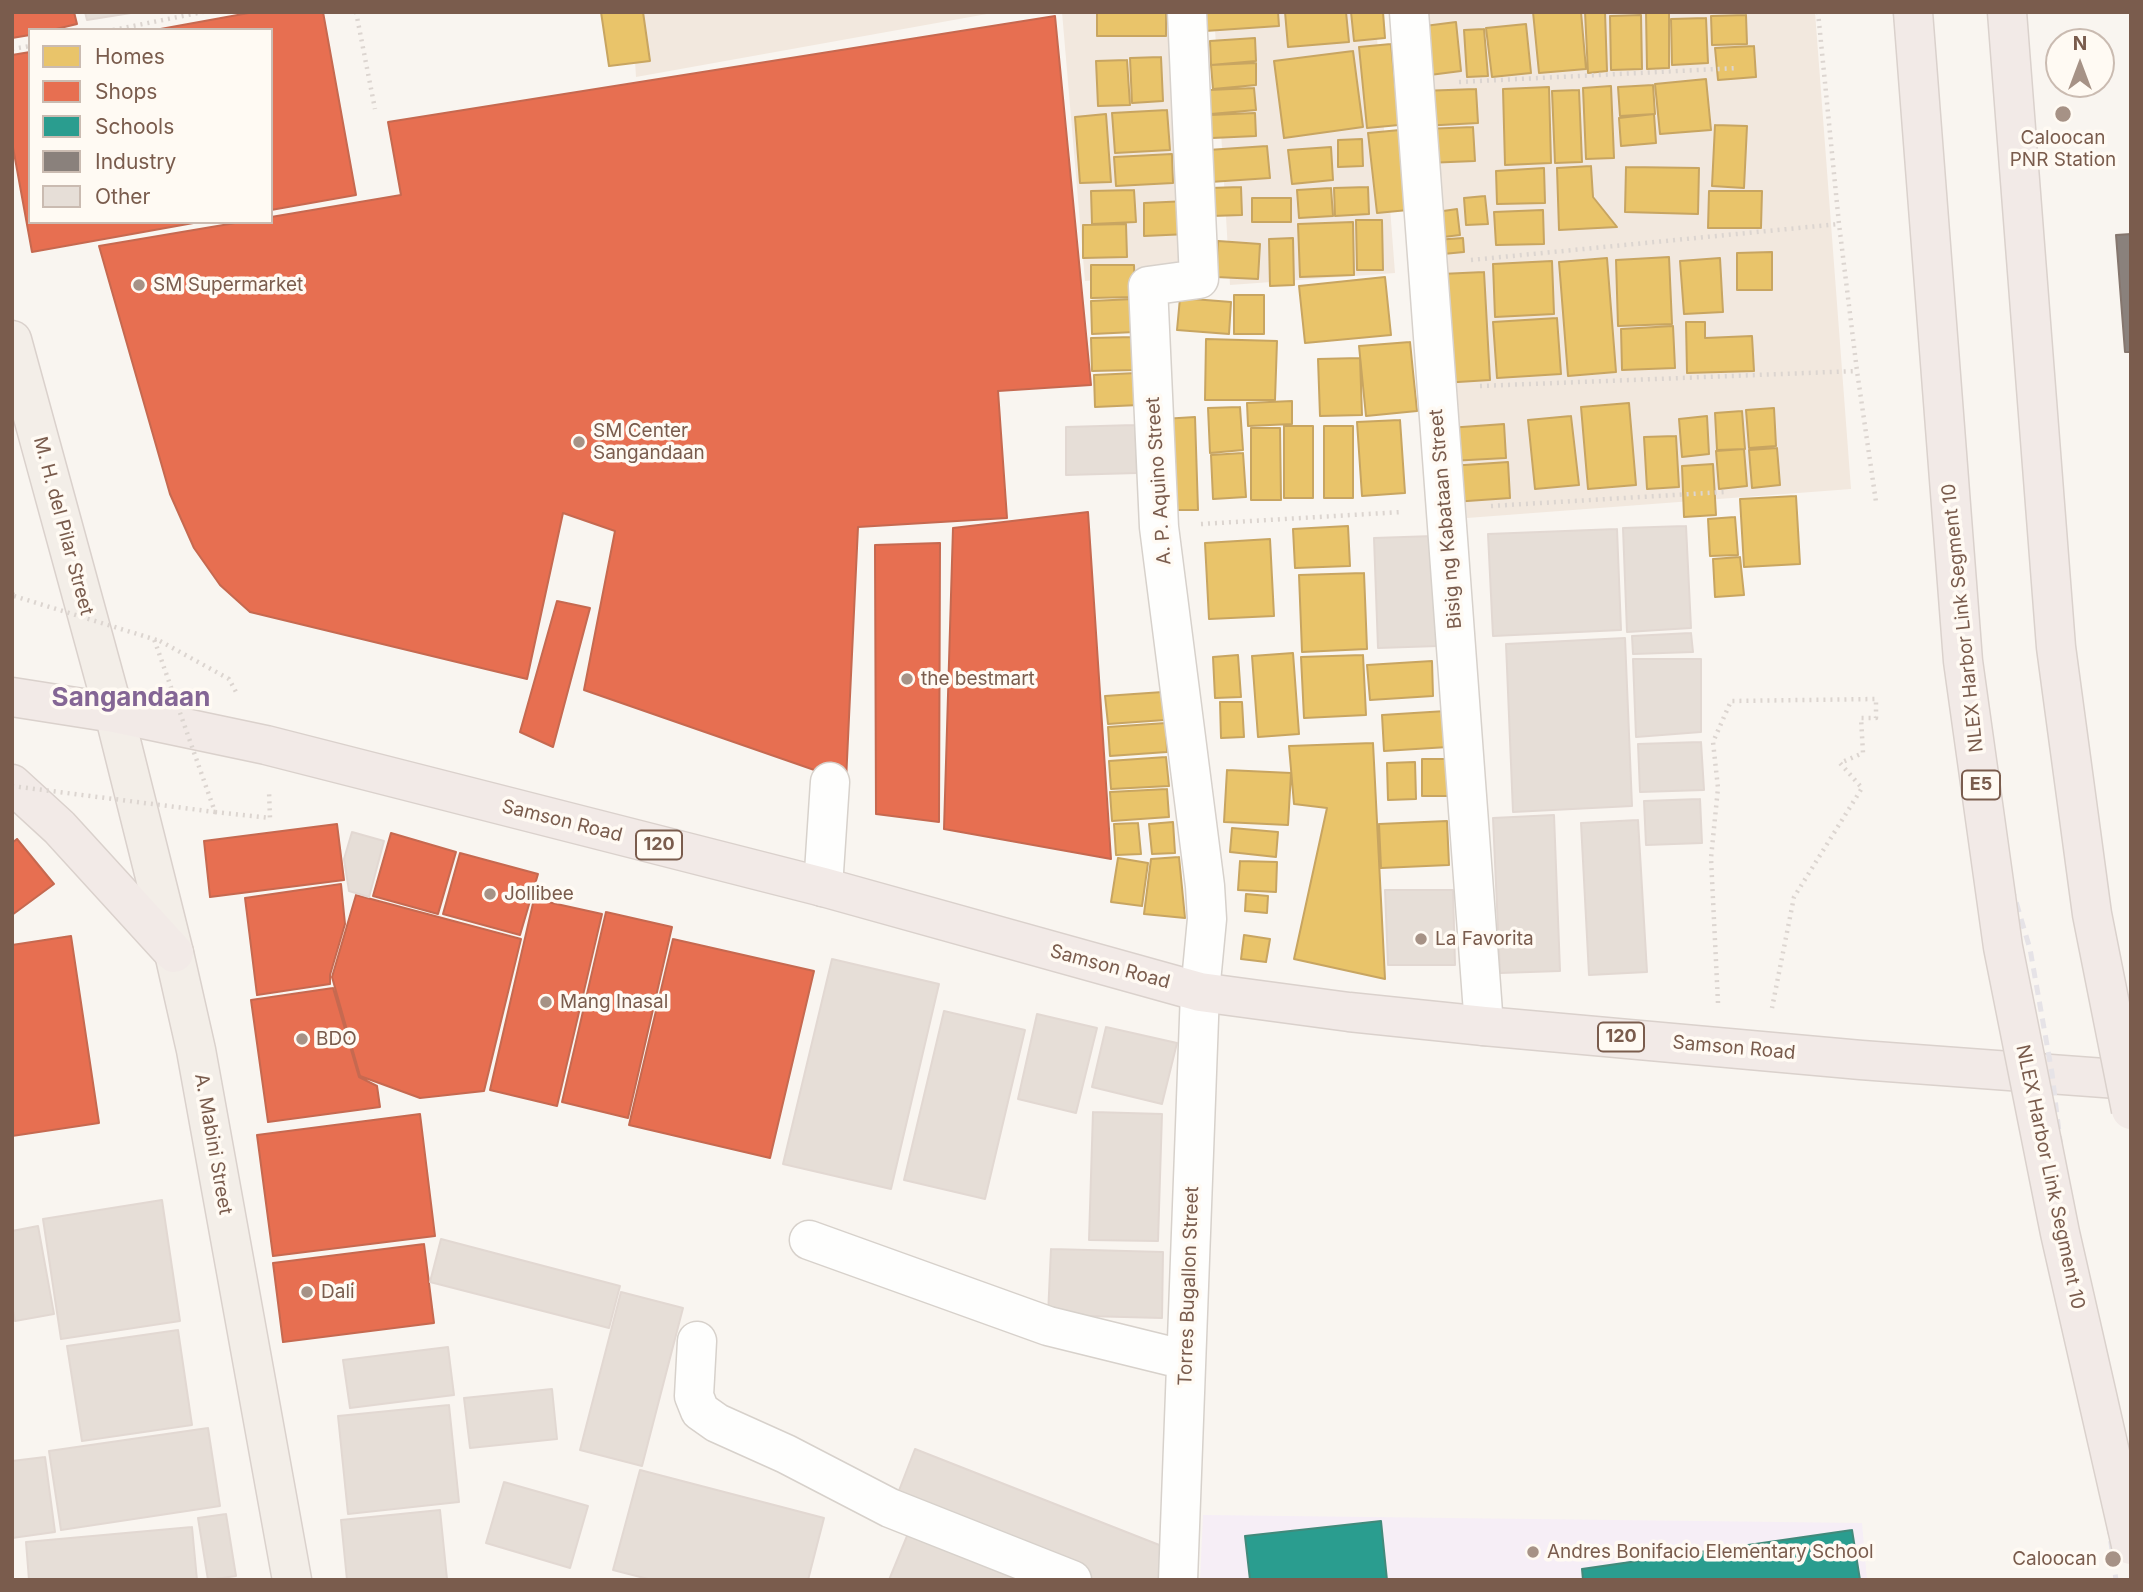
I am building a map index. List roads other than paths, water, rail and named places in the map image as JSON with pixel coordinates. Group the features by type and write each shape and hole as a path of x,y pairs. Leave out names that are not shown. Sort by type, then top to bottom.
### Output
{"highway":[{"name":"NLEX Harbor Link Segment 10","path":"1913,12 1963,661 2003,947 2060,1233 2131,1545"},
{"path":"2007,12 2056,647 2092,914 2131,1110"},
{"name":"120","path":"12,697 114,713"},
{"name":"Samson Road","path":"114,713 266,745 823,887 1200,992 1349,1012 1484,1026 1861,1060 2131,1080"},
{"path":"12,785 59,827 174,953"}],"main road":[{"name":"M. H. del Pilar Street","path":"12,340 114,713"},
{"name":"A. Mabini Street","path":"114,713 196,1050 292,1580"}],"street":[{"name":"A. P. Aquino Street","path":"1187,12 1199,279 1148,286 1158,527 1206,897 1207,919 1200,992"},
{"name":"Bisig ng Kabataan Street","path":"1409,12 1484,1026"},
{"path":"823,887 830,782"},
{"name":"Torres Bugallon Street","path":"1178,1580 1200,992"},
{"path":"809,1240 1048,1326 1186,1360"},
{"path":"697,1341 694,1396 700,1411 717,1423 786,1454 890,1508 1072,1580"}],"railway":[{"path":"1895,12 1955,654 1987,804 2030,949 2052,1073 2116,1580"}],"place":[{"name":"Caloocan PNR Station","path":"2063,114"},
{"name":"SM Supermarket","path":"139,285"},
{"name":"SM Center Sangandaan","path":"579,442"},
{"name":"the bestmart","path":"907,679"},
{"name":"Jollibee","path":"490,894"},
{"name":"La Favorita","path":"1421,939"},
{"name":"Mang Inasal","path":"546,1002"},
{"name":"BDO","path":"302,1039"},
{"name":"Dali","path":"307,1292"},
{"name":"Andres Bonifacio Elementary School","path":"1533,1552"},
{"name":"Caloocan","path":"2113,1559"}],"district":[{"name":"Sangandaan","path":"131,698"}]}
